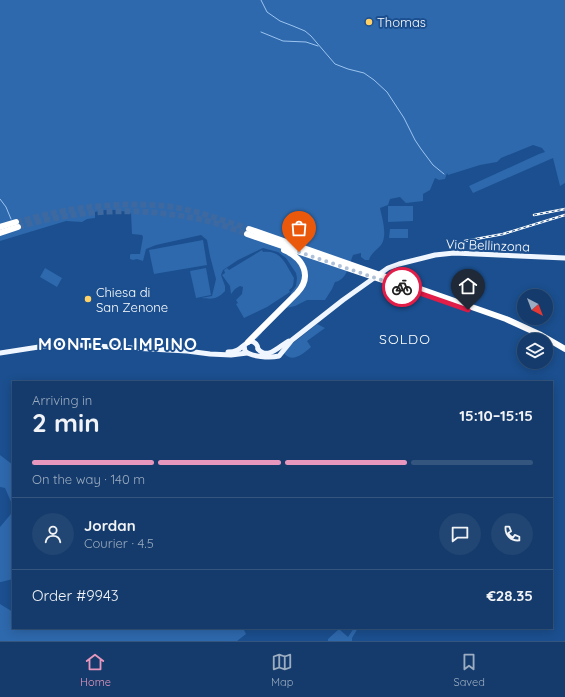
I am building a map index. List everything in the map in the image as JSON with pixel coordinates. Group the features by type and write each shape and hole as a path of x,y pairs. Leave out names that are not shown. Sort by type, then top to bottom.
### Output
{"highway":[{"path":"0,228 17,225 0,233"},
{"path":"246,344 299,292 303,285 305,276 302,264 293,255 249,233 495,315 518,324 565,349"},
{"path":"415,289 498,320 527,333"},
{"path":"553,346 565,354"}],"main road":[{"name":"Via Bellinzona","path":"279,351 316,320 356,291 388,268 399,264 435,254 565,258"},
{"path":"197,352 232,352 246,344 255,342 261,352 267,354 279,351 280,356 263,357 249,354 245,350 246,344"},
{"path":"0,353 58,344 230,355 256,353 258,349"}],"shaded area":[{"path":"0,0 565,0 565,183 560,186 553,158 473,193 469,186 545,152 542,148 533,145 501,158 497,162 480,165 448,175 447,173 445,179 439,180 435,178 430,190 423,194 423,201 406,203 400,197 390,199 388,205 380,208 384,227 383,241 371,255 369,260 365,260 361,257 361,253 353,255 345,275 339,281 335,282 325,300 307,300 295,306 286,308 257,339 254,339 288,306 291,293 296,286 296,273 286,258 278,252 263,248 238,260 223,270 221,275 225,286 225,291 217,297 208,299 201,298 212,296 216,279 207,240 201,235 156,245 146,249 143,261 130,259 131,254 140,254 143,237 142,235 132,234 131,213 104,210 95,212 95,218 87,219 82,222 66,221 0,241"},
{"path":"388,206 413,206 413,221 388,222"},
{"path":"390,229 408,229 408,238 389,238"},
{"path":"203,240 207,265 154,274 149,250"},
{"path":"262,250 263,252 279,255 294,278 293,285 289,290 290,292 267,307 244,318 236,304 238,303 236,300 242,294 243,287 240,286 231,294 230,286 222,275 225,273 224,270 227,268 229,270"},
{"path":"45,268 62,278 57,287 40,277"},
{"path":"206,268 211,295 196,298 190,271"},
{"path":"317,324 325,328 307,341 311,347 294,358 287,356 284,353 287,348"},
{"path":"0,455 12,464 12,504 5,488 0,487"},
{"path":"12,504 12,579 0,582 0,527 11,514"},
{"path":"0,604 12,611 12,629 244,629 246,634 237,641 0,641"},
{"path":"339,629 348,637 353,629 357,629 352,638 352,641 328,641 328,639"}],"waterway":[{"path":"261,0 267,12 280,21 305,31 311,36 335,64 364,73 387,92 404,118 421,149 433,165 444,174"},
{"path":"261,32 283,41 306,42 318,46"},
{"path":"0,199 6,207 11,219"}],"tunnel":[{"path":"16,222 80,208 131,204 179,208 214,217 249,229"},
{"path":"18,227 70,215 127,211 184,216 225,226 247,234"}],"railway":[{"path":"534,215 565,209"},
{"path":"465,241 503,234 565,215"}],"way so far":[{"path":"299,252 402,287"}],"place":[{"name":"Thomas","path":"369,22"},
{"name":"Chiesa di San Zenone","path":"88,299"}],"district":[{"name":"SOLDO","path":"405,339"},
{"name":"MONTE OLIMPINO","path":"118,343"}],"route":[{"path":"402,287 468,310"}]}
